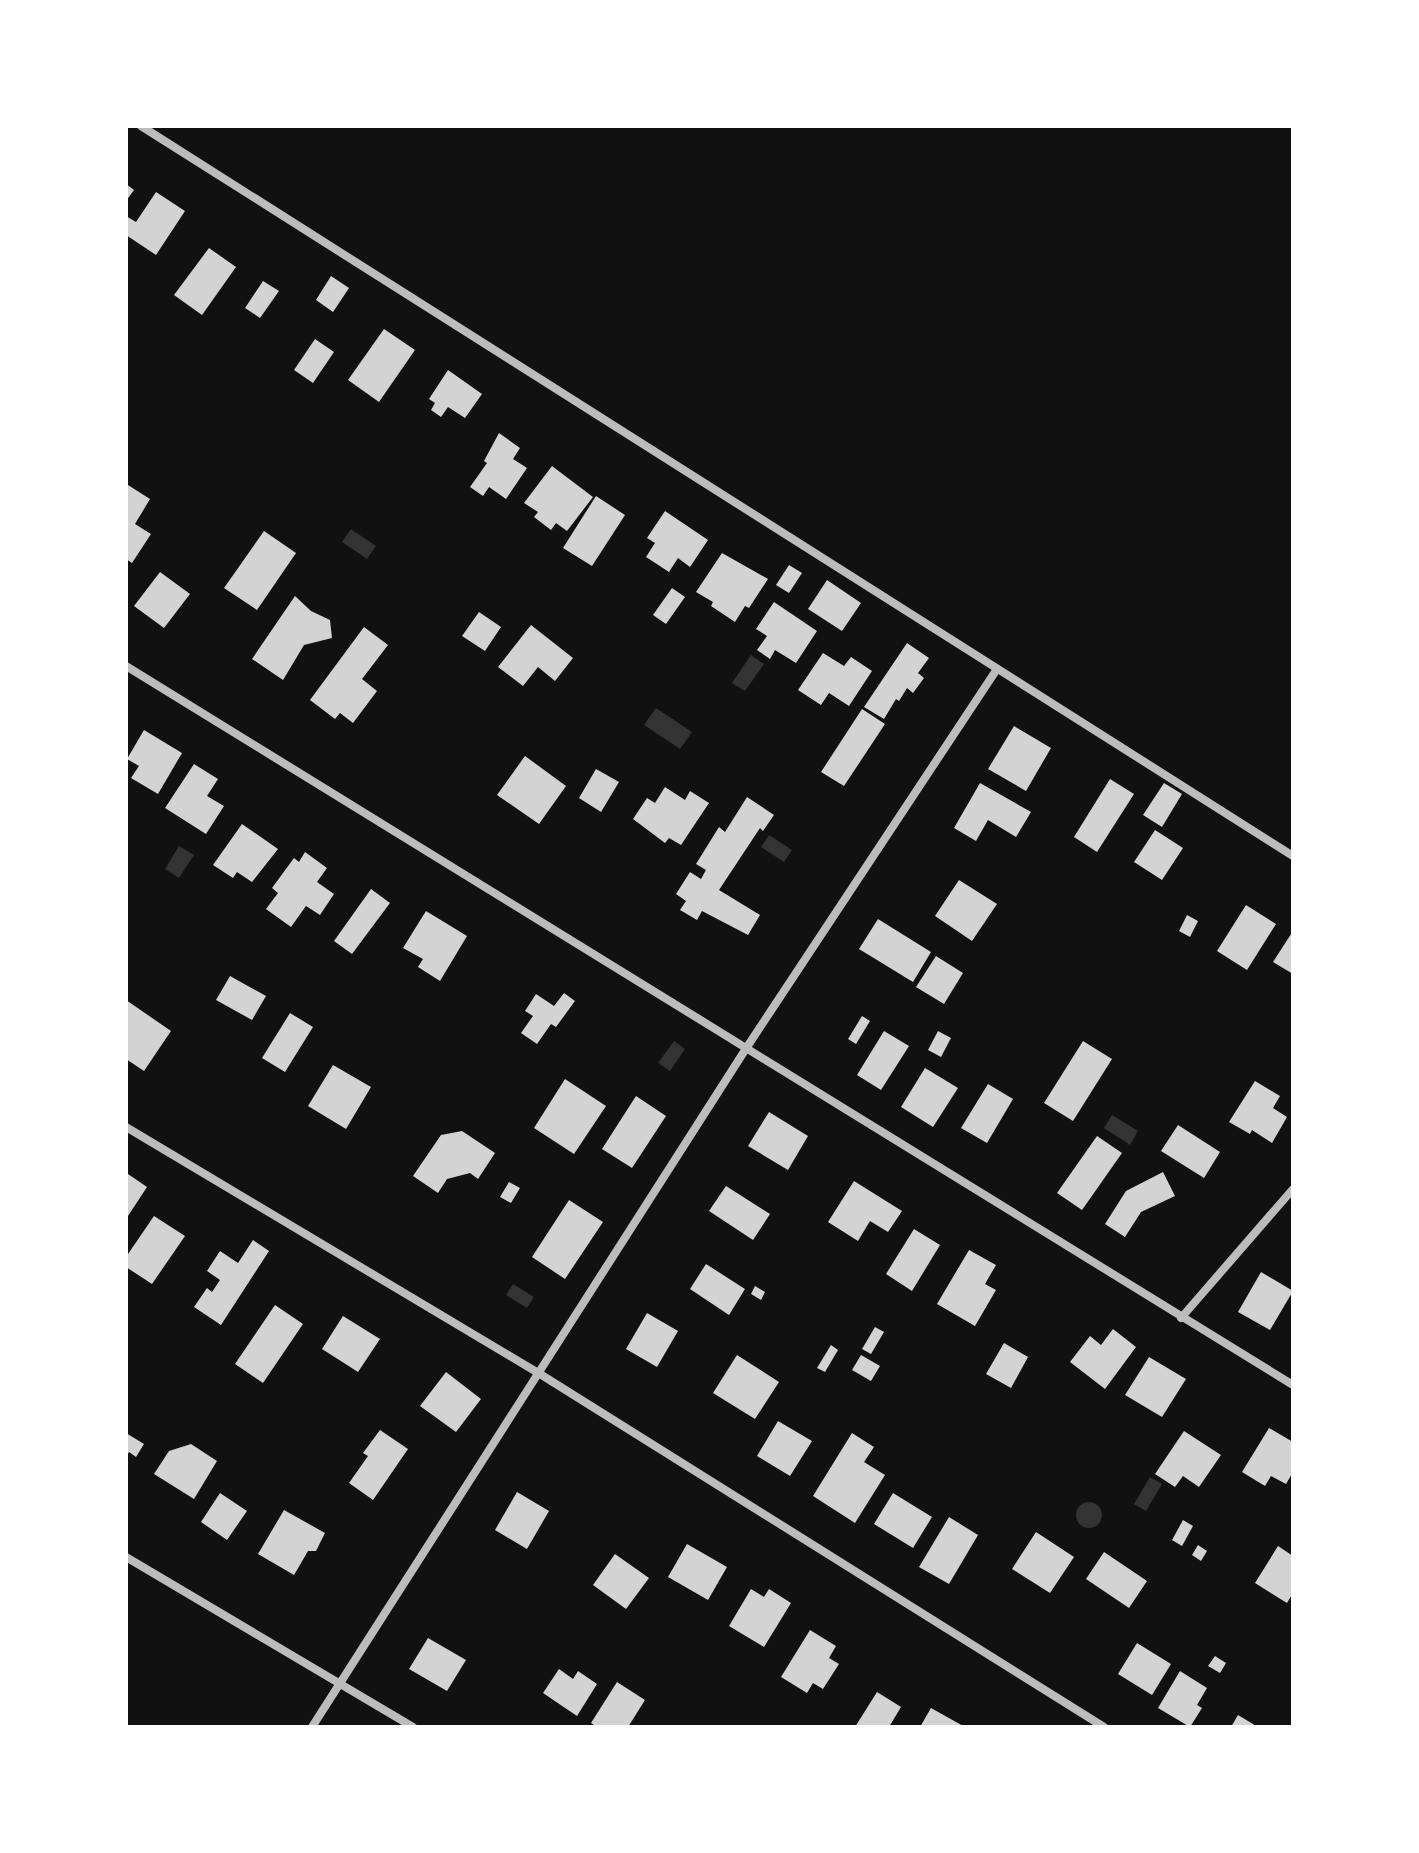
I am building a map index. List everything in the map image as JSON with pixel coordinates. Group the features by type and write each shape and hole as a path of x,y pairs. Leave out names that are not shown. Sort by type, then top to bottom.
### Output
{"street":[{"path":"141,126 1293,856"},
{"path":"126,666 1293,1385"},
{"path":"312,1727 747,1047 997,669"},
{"path":"126,1127 540,1374 1104,1727"},
{"path":"1181,1318 1293,1189"},
{"path":"126,1557 413,1727"}],"shaded area":[{"path":"351,529 376,546 367,559 342,542"},
{"path":"751,655 764,664 745,691 732,683"},
{"path":"656,708 692,732 680,749 644,725"},
{"path":"769,835 792,850 784,862 761,847"},
{"path":"179,846 194,855 179,878 165,869"},
{"path":"674,1041 685,1049 670,1071 658,1063"},
{"path":"1112,1115 1138,1131 1130,1145 1104,1128"},
{"path":"513,1284 534,1297 527,1308 506,1295"},
{"path":"1150,1477 1162,1484 1146,1511 1134,1504"},
{"path":"1089,1502 1098,1506 1102,1515 1098,1524 1089,1528 1080,1524 1076,1515 1080,1506"}],"building":[{"path":"126,184 134,190 126,201"},
{"path":"156,192 185,211 156,255 126,235 126,216 136,222"},
{"path":"209,248 236,267 202,315 174,295"},
{"path":"331,276 349,288 333,312 316,300"},
{"path":"263,281 279,291 260,318 245,308"},
{"path":"384,329 415,350 379,402 348,380"},
{"path":"315,339 334,352 313,383 294,370"},
{"path":"448,370 482,394 465,418 448,407 441,417 431,410 435,403 429,399"},
{"path":"499,433 520,448 513,459 527,468 506,499 489,487 483,496 470,487 487,463 484,461"},
{"path":"552,466 593,497 567,531 556,523 551,530 534,517 538,512 524,503"},
{"path":"128,485 150,499 135,524 151,534 132,563 126,559"},
{"path":"596,496 625,515 592,566 563,548"},
{"path":"665,511 708,540 690,567 678,558 669,572 646,557 655,543 647,538"},
{"path":"264,531 296,553 257,610 224,588"},
{"path":"722,553 768,579 749,608 745,606 735,622 711,606 713,602 696,592"},
{"path":"789,565 802,573 789,593 776,585"},
{"path":"160,572 190,594 164,628 134,606"},
{"path":"827,580 861,603 842,631 808,609"},
{"path":"672,588 685,597 666,624 653,615"},
{"path":"295,596 311,611 330,620 332,638 304,645 283,680 252,659"},
{"path":"774,602 817,631 796,663 775,650 770,659 757,650 767,636 756,629"},
{"path":"479,612 501,627 485,651 462,636"},
{"path":"531,625 573,658 555,681 538,667 523,686 498,667"},
{"path":"364,627 388,645 362,679 377,691 353,723 340,713 335,719 310,700"},
{"path":"907,643 929,658 918,673 924,678 913,693 907,688 899,701 896,699 884,719 864,707"},
{"path":"823,653 844,666 851,657 872,671 849,706 829,693 821,705 798,690"},
{"path":"862,709 885,724 844,786 821,772"},
{"path":"1014,726 1051,748 1026,791 988,769"},
{"path":"144,730 182,753 158,794 131,778 139,766 127,759"},
{"path":"525,756 566,786 539,824 497,795"},
{"path":"194,764 218,779 207,796 224,806 206,834 165,808"},
{"path":"596,769 619,782 601,812 579,798"},
{"path":"1110,779 1134,794 1097,852 1074,837"},
{"path":"980,783 1031,812 1016,837 988,820 976,841 954,828"},
{"path":"1164,783 1182,794 1162,827 1143,815"},
{"path":"665,787 685,800 690,791 709,803 681,845 669,838 665,843 633,819 647,798 655,803"},
{"path":"747,797 774,815 763,831 760,828 719,890 760,915 748,935 702,911 697,920 680,910 686,901 676,894 690,872 701,879 706,870 696,864 719,827 725,832"},
{"path":"242,824 278,849 252,882 237,872 233,878 213,865"},
{"path":"1155,830 1183,848 1162,880 1134,862"},
{"path":"305,852 327,868 317,882 334,894 320,915 306,906 291,927 266,909 278,893 272,888 294,858 299,862"},
{"path":"959,880 997,904 972,941 935,916"},
{"path":"371,889 390,903 352,954 334,941"},
{"path":"1246,905 1276,924 1247,970 1217,951"},
{"path":"426,911 467,936 440,981 418,967 423,959 403,948"},
{"path":"1187,915 1198,921 1190,937 1179,931"},
{"path":"878,919 931,952 913,982 859,949"},
{"path":"1293,931 1293,974 1273,962"},
{"path":"936,956 963,973 944,1004 916,987"},
{"path":"230,976 266,996 252,1020 216,1000"},
{"path":"564,993 575,1001 556,1027 551,1024 537,1044 521,1033 533,1016 525,1011 536,994 554,1006"},
{"path":"126,1000 171,1031 144,1071 126,1059"},
{"path":"290,1013 313,1027 285,1072 262,1058"},
{"path":"862,1016 870,1021 856,1044 848,1039"},
{"path":"884,1031 909,1046 881,1090 857,1075"},
{"path":"938,1031 951,1038 941,1057 928,1050"},
{"path":"1083,1041 1112,1059 1073,1121 1044,1103"},
{"path":"333,1065 371,1087 346,1129 308,1106"},
{"path":"925,1068 958,1088 933,1127 901,1107"},
{"path":"565,1079 606,1106 574,1154 534,1128"},
{"path":"1255,1081 1280,1096 1273,1108 1287,1117 1272,1143 1252,1130 1250,1134 1229,1122"},
{"path":"988,1084 1013,1099 987,1143 961,1128"},
{"path":"636,1096 666,1116 632,1168 602,1149"},
{"path":"769,1112 808,1136 788,1170 748,1146"},
{"path":"1178,1125 1220,1152 1204,1178 1161,1151"},
{"path":"462,1131 495,1153 478,1179 470,1173 447,1179 438,1193 413,1176 441,1135"},
{"path":"1097,1136 1122,1153 1082,1210 1057,1193"},
{"path":"1163,1172 1175,1196 1141,1212 1125,1237 1105,1224 1126,1191"},
{"path":"128,1174 147,1187 126,1219 126,1177"},
{"path":"854,1181 902,1211 888,1232 870,1221 858,1241 828,1222"},
{"path":"509,1182 520,1188 511,1203 500,1197"},
{"path":"726,1186 770,1214 753,1240 709,1211"},
{"path":"569,1200 603,1222 565,1279 532,1257"},
{"path":"154,1216 185,1236 152,1284 126,1267 126,1257"},
{"path":"914,1229 940,1245 912,1291 886,1274"},
{"path":"253,1240 269,1251 221,1325 194,1307 207,1288 212,1292 220,1280 207,1271 220,1251 238,1263"},
{"path":"969,1250 996,1265 985,1284 996,1290 975,1326 937,1304"},
{"path":"706,1264 745,1289 729,1315 690,1289"},
{"path":"1261,1272 1293,1291 1270,1330 1238,1312"},
{"path":"755,1286 765,1292 761,1300 751,1294"},
{"path":"275,1305 303,1324 263,1383 235,1364"},
{"path":"647,1313 678,1331 657,1367 626,1349"},
{"path":"343,1316 380,1339 358,1372 322,1349"},
{"path":"875,1327 884,1332 871,1354 862,1349"},
{"path":"1113,1329 1136,1347 1105,1389 1070,1362 1090,1336 1101,1345"},
{"path":"1004,1343 1028,1357 1011,1388 986,1374"},
{"path":"831,1345 838,1350 825,1372 817,1368"},
{"path":"737,1355 779,1382 755,1419 713,1393"},
{"path":"861,1355 880,1366 871,1381 852,1370"},
{"path":"1149,1357 1186,1379 1162,1417 1125,1395"},
{"path":"446,1372 481,1399 456,1432 420,1406"},
{"path":"778,1421 812,1441 790,1476 757,1456"},
{"path":"1269,1428 1293,1442 1293,1472 1286,1484 1271,1476 1265,1486 1242,1472"},
{"path":"380,1430 408,1449 373,1500 349,1483 368,1456 363,1453"},
{"path":"1184,1431 1221,1455 1199,1487 1183,1476 1175,1487 1155,1474"},
{"path":"126,1433 144,1444 136,1457 129,1452 126,1457"},
{"path":"852,1433 874,1447 864,1462 885,1475 855,1523 813,1496"},
{"path":"191,1444 217,1461 194,1499 154,1474 169,1451"},
{"path":"517,1492 549,1511 527,1549 495,1530"},
{"path":"220,1493 247,1511 227,1540 201,1522"},
{"path":"893,1493 932,1517 913,1548 874,1524"},
{"path":"284,1510 325,1533 316,1551 308,1551 294,1575 258,1554"},
{"path":"949,1517 978,1535 949,1584 919,1567"},
{"path":"1183,1520 1193,1526 1182,1546 1172,1540"},
{"path":"1036,1532 1074,1557 1050,1593 1012,1569"},
{"path":"687,1544 727,1567 708,1600 668,1577"},
{"path":"1198,1545 1207,1551 1201,1561 1192,1555"},
{"path":"1278,1546 1293,1556 1293,1593 1287,1603 1255,1583"},
{"path":"1104,1552 1147,1581 1129,1608 1086,1579"},
{"path":"615,1554 649,1578 626,1609 593,1585"},
{"path":"751,1589 764,1597 769,1589 791,1603 764,1647 729,1626"},
{"path":"810,1630 836,1646 829,1658 839,1664 823,1689 813,1683 807,1693 781,1677"},
{"path":"428,1638 466,1660 447,1691 409,1669"},
{"path":"1137,1643 1171,1664 1152,1695 1118,1674"},
{"path":"1215,1656 1226,1663 1220,1673 1208,1666"},
{"path":"559,1669 573,1679 578,1671 597,1684 577,1716 543,1693"},
{"path":"1180,1671 1207,1688 1197,1705 1202,1708 1190,1727 1158,1708"},
{"path":"617,1682 645,1700 628,1727 597,1727 591,1723"},
{"path":"877,1692 901,1707 889,1727 855,1727"},
{"path":"931,1708 965,1727 920,1727"},
{"path":"1238,1715 1258,1727 1231,1727"}]}
